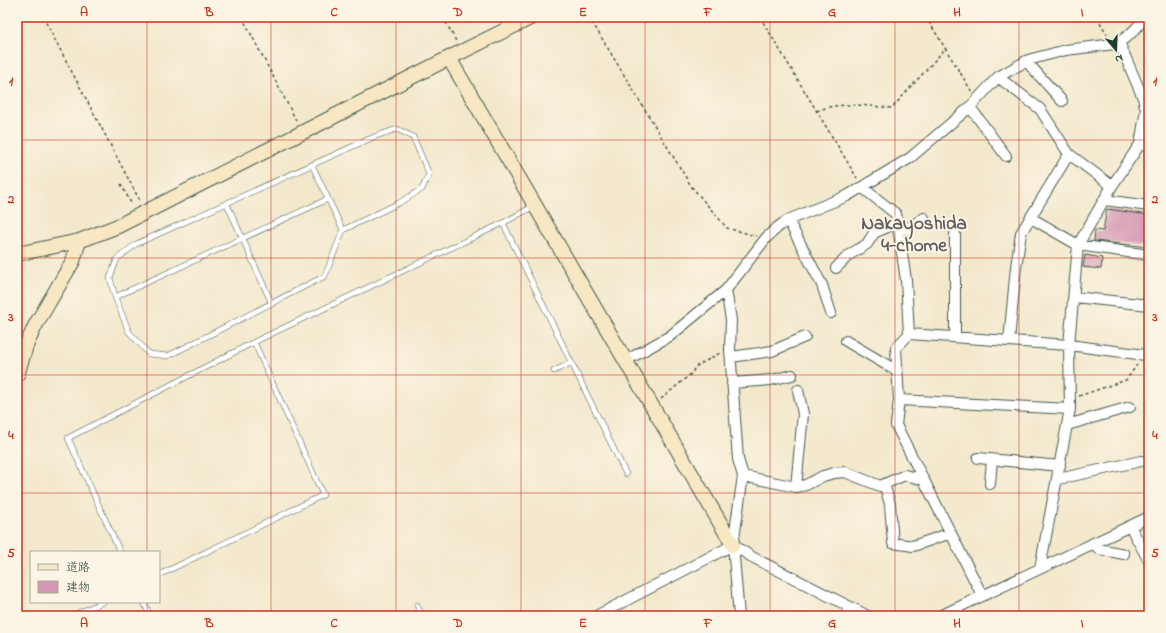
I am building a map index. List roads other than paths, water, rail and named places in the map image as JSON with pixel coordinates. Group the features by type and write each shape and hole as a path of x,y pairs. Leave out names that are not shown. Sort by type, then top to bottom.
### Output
{"street":[{"path":"17,254 79,242 118,226 532,17"},
{"path":"625,361 670,336 726,290 766,238 788,220 863,188 910,158 973,104 998,77 1026,61 1066,50 1116,43 1132,33 1146,17"},
{"path":"1116,43 1143,98 1146,110 1145,145"},
{"path":"449,58 733,544 848,611 868,616"},
{"path":"1026,61 1062,101"},
{"path":"998,77 1040,110 1070,154 1112,186"},
{"path":"973,104 1006,156"},
{"path":"1040,568 1058,479 1070,404 1069,345 1078,245 1112,186 1145,145 1149,135"},
{"path":"1010,340 1016,267 1021,233 1070,154"},
{"path":"863,188 896,214 906,280 909,334 896,348 899,400 896,425 982,595"},
{"path":"1104,200 1149,206"},
{"path":"899,234 924,218"},
{"path":"1031,218 1078,245 1149,255"},
{"path":"788,220 822,285 831,313"},
{"path":"836,268 849,255 867,244 874,233 897,223"},
{"path":"955,234 955,337"},
{"path":"17,375 20,355 73,261 79,242"},
{"path":"726,290 731,320 730,354 738,459 743,476 733,544 739,616"},
{"path":"1074,297 1149,305"},
{"path":"909,334 1010,340 1147,354"},
{"path":"730,354 772,351 805,337"},
{"path":"846,341 897,371"},
{"path":"732,383 771,380 792,375"},
{"path":"796,487 803,414 798,390"},
{"path":"899,400 1070,404"},
{"path":"1067,424 1130,407"},
{"path":"978,458 1060,466"},
{"path":"990,484 992,460"},
{"path":"1058,479 1141,460"},
{"path":"743,476 796,487 806,485 834,472 845,472 880,486 905,475 924,480"},
{"path":"884,484 890,504 891,546 913,546 951,533"},
{"path":"940,616 1149,517"},
{"path":"1130,526 1149,561"},
{"path":"1093,543 1099,549 1124,554"},
{"path":"596,616 733,544"}],"lane":[{"path":"397,129 412,137 429,174 422,189 399,203 343,230 325,276 168,356 149,354 129,332 115,297 110,278 116,258 136,244 227,204 376,136 397,129"},
{"path":"312,165 343,230"},
{"path":"115,297 328,199"},
{"path":"227,204 272,304"},
{"path":"120,551 68,438 254,342 503,223 534,205"},
{"path":"503,223 626,474"},
{"path":"160,575 323,495 254,342"},
{"path":"554,371 571,363"},
{"path":"77,616 78,613 101,603"},
{"path":"144,603 150,616"},
{"path":"417,605 422,616"}],"district":[{"name":"Nakayoshida 4-chome","path":"914,235"}]}
